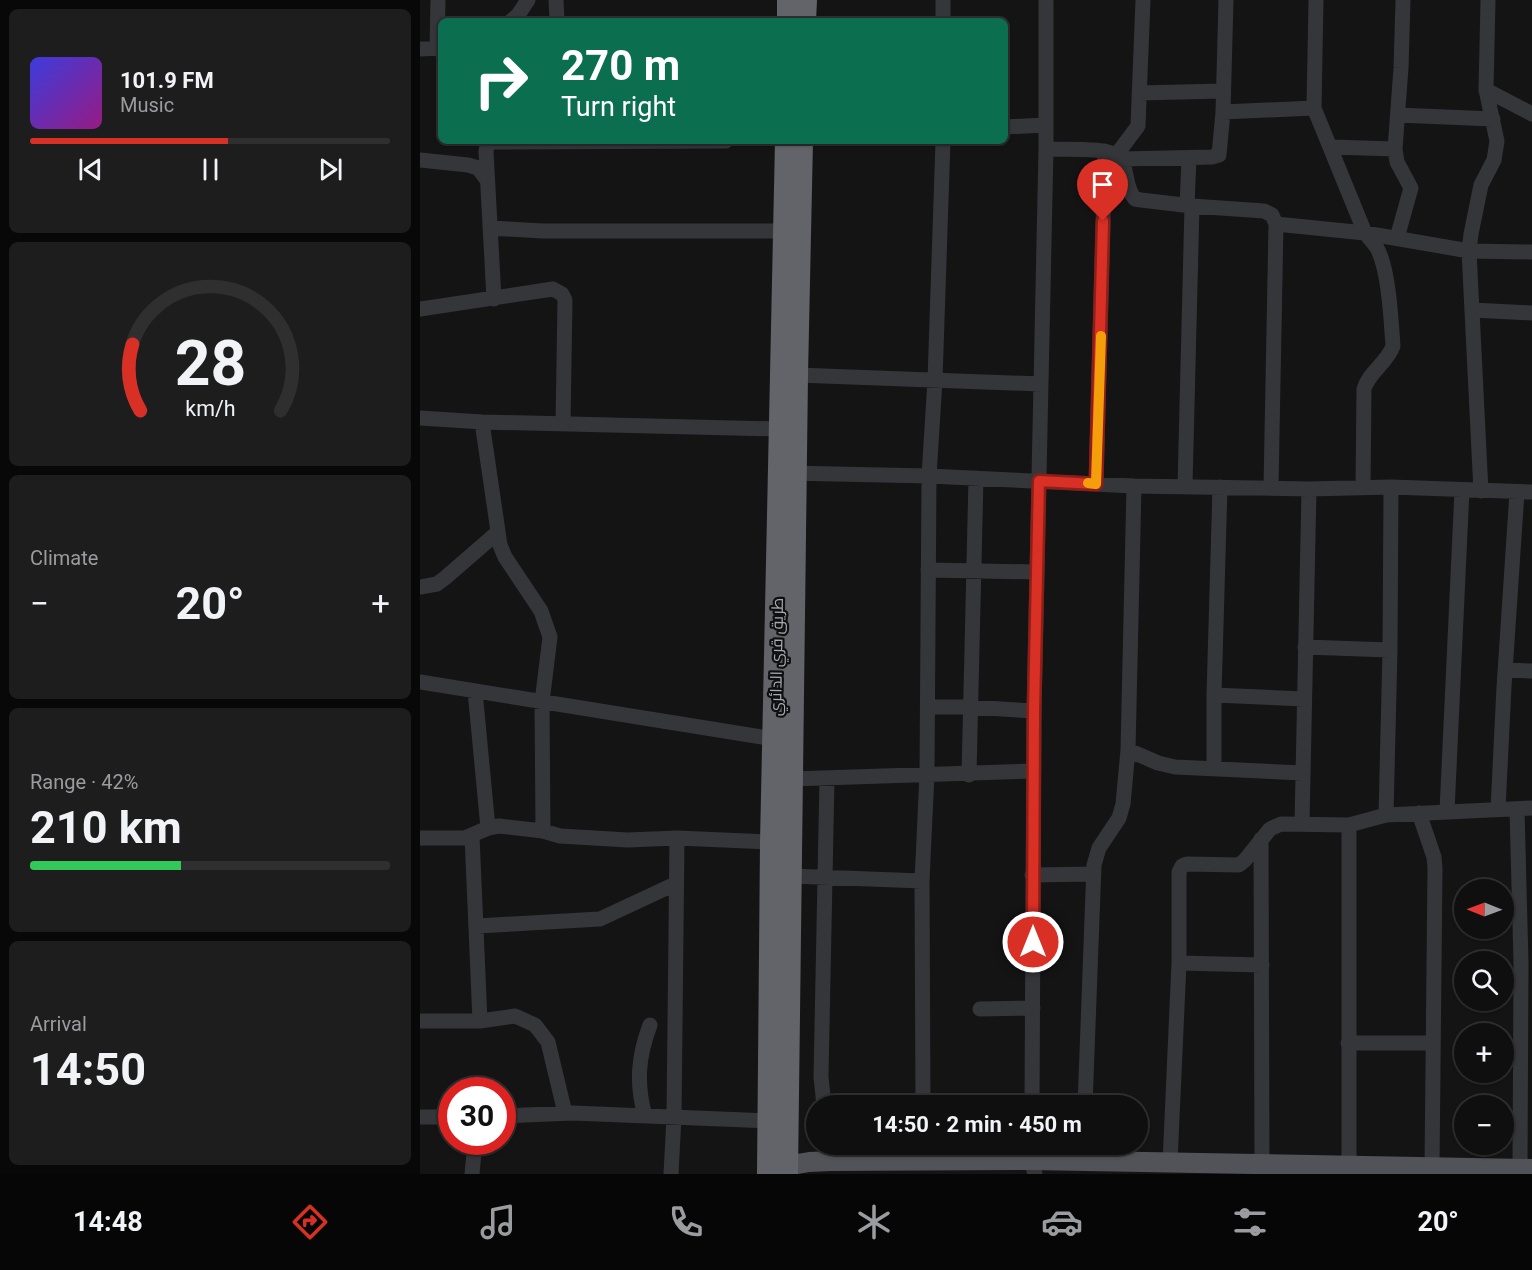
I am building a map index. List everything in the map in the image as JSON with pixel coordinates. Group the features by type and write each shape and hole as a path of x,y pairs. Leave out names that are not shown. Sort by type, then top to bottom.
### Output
{"highway":[{"path":"788,0 788,18"},
{"path":"805,18 806,0"},
{"name":"طريق قري الدائري","path":"778,1170 792,779 788,473 779,429 786,144"},
{"name":"طريق قري الدائري","path":"778,1170 769,1121 771,842 788,473 797,375 802,144"}],"main road":[{"path":"778,1170 824,1155"},
{"path":"954,1155 1033,1160 1069,1155"},
{"path":"1087,1155 1110,1168 1170,1163 1262,1165 1302,1170 1349,1166 1473,1171 1526,1169"}],"street":[{"path":"438,0 438,18"},
{"path":"514,18 528,0"},
{"path":"556,0 557,18"},
{"path":"943,0 943,18"},
{"path":"1032,1095 1034,711 1046,149 1046,0"},
{"path":"1096,484 1114,154 1137,128 1143,0"},
{"path":"1046,149 1188,158 1212,158 1219,155 1226,0"},
{"path":"1316,0 1314,108 1365,233 1377,248 1380,257 1388,295 1393,346 1391,354 1366,382 1364,389 1363,488"},
{"path":"1397,238 1411,188 1397,162 1395,148 1403,0"},
{"path":"1481,491 1469,251 1481,185 1496,151 1497,141 1486,90 1488,0"},
{"path":"420,49 438,48"},
{"path":"1486,90 1532,114"},
{"path":"1139,93 1223,91"},
{"path":"1222,112 1314,108"},
{"path":"1398,115 1493,119"},
{"path":"1008,126 1046,125"},
{"path":"490,144 486,152 494,299"},
{"path":"923,1095 922,881 927,774 929,476 943,144"},
{"path":"1331,147 1395,148"},
{"path":"1114,154 1135,199 1269,212 1276,224 1271,488"},
{"path":"1185,486 1188,158"},
{"path":"420,160 468,165 478,168 487,180"},
{"path":"1276,224 1365,233 1469,251 1532,252"},
{"path":"490,228 543,231 783,231"},
{"path":"420,309 553,289 562,294 565,300 563,424"},
{"path":"1472,310 1532,313"},
{"path":"797,375 1041,384"},
{"path":"420,418 482,422 779,429"},
{"path":"482,422 488,476 500,545 505,557 541,611 550,637 542,702 543,831"},
{"path":"788,473 929,476 1134,486 1308,489 1390,487 1525,492 1505,670 1498,810"},
{"path":"969,775 976,478"},
{"path":"1085,1095 1095,855 1122,812 1128,750 1134,486"},
{"path":"1214,770 1220,487"},
{"path":"1386,816 1390,650 1390,487"},
{"path":"1302,824 1308,489"},
{"path":"1447,811 1462,490"},
{"path":"420,587 437,584 498,532"},
{"path":"928,570 1037,572"},
{"path":"1305,647 1390,650"},
{"path":"1505,670 1532,670"},
{"path":"420,682 774,739"},
{"path":"475,691 488,828"},
{"path":"1214,695 1304,699"},
{"path":"928,707 1034,711"},
{"path":"1128,750 1165,765 1214,770 1303,773"},
{"path":"792,779 927,774 969,775 1034,771"},
{"path":"823,1095 821,1077 827,778"},
{"path":"1170,1163 1179,963 1180,869 1187,864 1239,865 1274,826 1350,825 1386,816 1447,811 1524,809 1527,963 1526,1169"},
{"path":"1419,813 1434,857 1435,868 1432,1168"},
{"path":"1349,1166 1350,825"},
{"path":"420,838 465,838 499,826 543,831 560,836 628,840 676,838 771,842"},
{"path":"472,836 480,1021"},
{"path":"671,1174 674,1117 676,838"},
{"path":"1261,839 1262,1165"},
{"path":"1032,875 1093,874"},
{"path":"790,876 922,881"},
{"path":"477,926 600,920 675,884"},
{"path":"1179,963 1262,965"},
{"path":"980,1008 1033,1008"},
{"path":"420,1021 480,1021 515,1016 529,1021 540,1030 548,1042 565,1113"},
{"path":"645,1116 638,1079 643,1043 650,1025"},
{"path":"1348,1043 1433,1043"},
{"path":"516,1115 565,1113 769,1121"},
{"path":"420,1117 438,1117"},
{"path":"472,1174 474,1155"}],"slow traffic":[{"path":"1088,483 1096,484 1101,336"}],"route":[{"path":"1033,942 1034,711 1039,481 1096,484 1103,221"}]}
